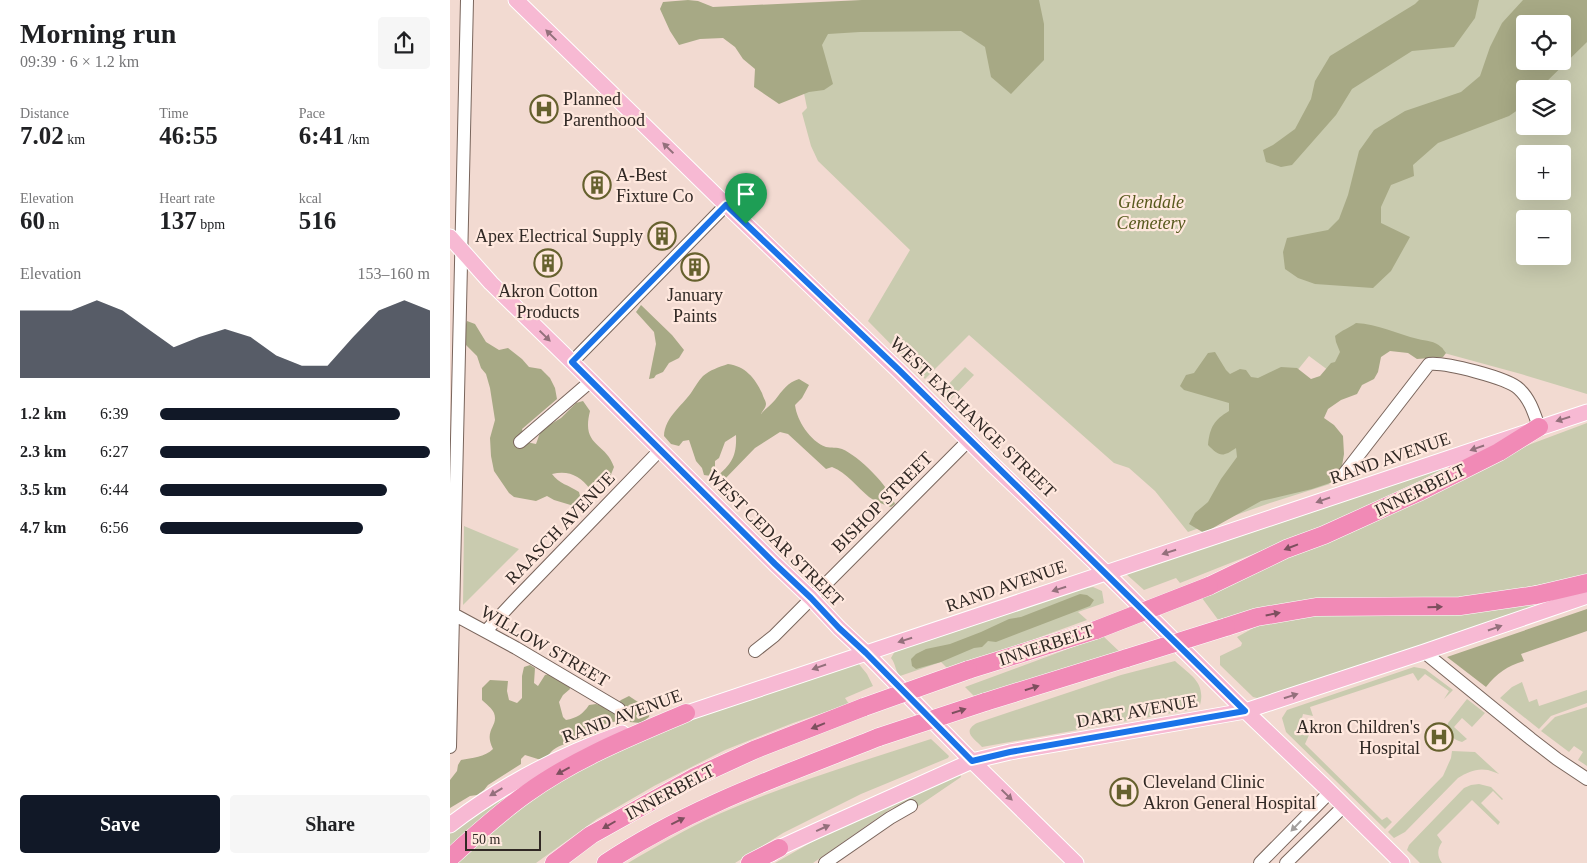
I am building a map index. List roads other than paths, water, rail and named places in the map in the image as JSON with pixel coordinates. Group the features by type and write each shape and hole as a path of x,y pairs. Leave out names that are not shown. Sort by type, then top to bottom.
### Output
{"highway":[{"name":"INNERBELT","path":"554,863 591,835 693,778 754,750 864,707 968,670 1096,630 1209,586 1286,549 1324,535 1428,487 1499,452 1539,427"},
{"name":"INNERBELT","path":"606,863 653,834 716,804 879,737 1257,617 1316,607 1460,606 1536,595 1587,583"},
{"path":"450,858 527,793 553,777 614,744 686,713"},
{"path":"750,863 779,848"}],"main road":[{"name":"WEST EXCHANGE STREET","path":"516,0 726,205 899,370 1402,863"},
{"name":"WEST CEDAR STREET","path":"450,237 491,284 811,598 1076,863"},
{"name":"RAND AVENUE","path":"450,825 493,794 536,770 578,750 636,727 686,713 1587,412"},
{"name":"DART AVENUE","path":"760,863 779,848 972,761 1010,752 1245,711 1587,596"}],"street":[{"path":"450,748 456,269 462,251 467,0"},
{"path":"572,362 726,205"},
{"path":"1344,474 1429,364 1445,364 1506,381 1516,386 1528,398 1539,427"},
{"path":"520,442 591,381"},
{"name":"BISHOP STREET","path":"756,651 774,636 969,440"},
{"name":"RAASCH AVENUE","path":"486,631 660,450"},
{"name":"WILLOW STREET","path":"453,614 486,631 619,709"},
{"path":"1424,652 1531,739 1587,779"},
{"path":"1260,863 1330,792"},
{"path":"826,863 890,818 911,806"},
{"path":"1286,863 1344,806"}],"place":[{"name":"Planned Parenthood","path":"544,109"},
{"name":"A-Best Fixture Co","path":"597,185"},
{"name":"Apex Electrical Supply","path":"662,236"},
{"name":"Akron Cotton Products","path":"548,263"},
{"name":"January Paints","path":"695,267"},
{"name":"Akron Children's Hospital","path":"1439,737"},
{"name":"Cleveland Clinic Akron General Hospital","path":"1124,792"}],"park label":[{"name":"Glendale Cemetery","path":"1151,212"}]}
